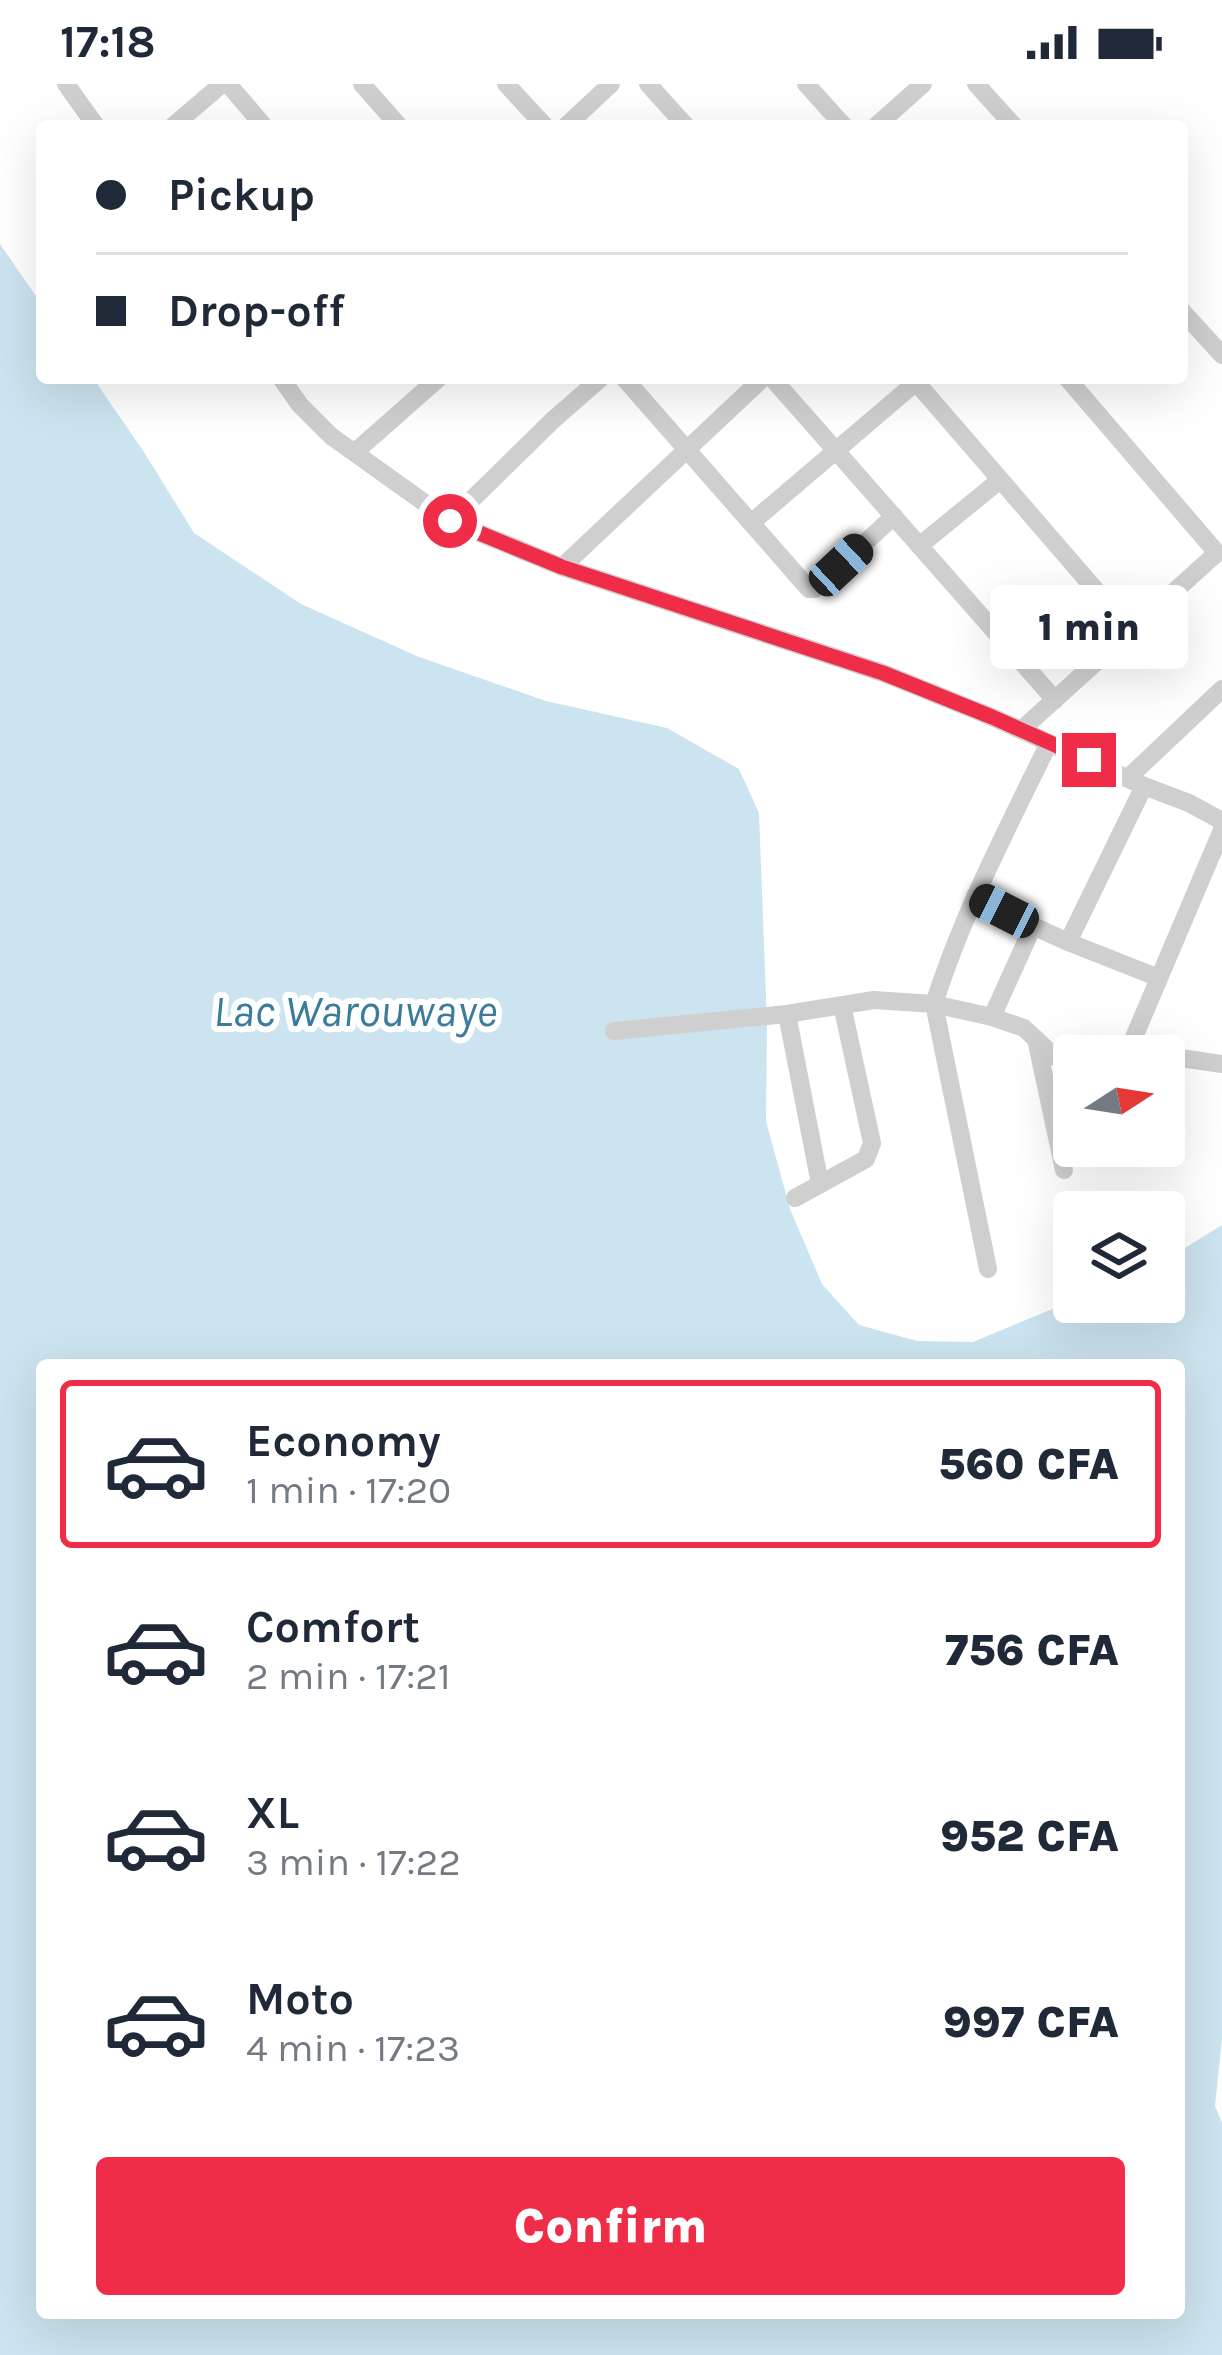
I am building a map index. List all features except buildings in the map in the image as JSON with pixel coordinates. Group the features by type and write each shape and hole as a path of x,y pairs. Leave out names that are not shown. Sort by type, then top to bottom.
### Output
{"street":[{"path":"66,84 92,120"},
{"path":"180,120 225,84 258,120"},
{"path":"362,84 394,120"},
{"path":"506,84 539,120"},
{"path":"572,120 611,84"},
{"path":"649,84 681,120"},
{"path":"806,84 839,120"},
{"path":"883,120 922,84"},
{"path":"976,84 1009,120"},
{"path":"1188,318 1222,355"},
{"path":"286,384 331,436 450,521 562,567 883,673 1189,803 1222,825 1135,1035"},
{"path":"355,452 432,384"},
{"path":"450,521 594,384"},
{"path":"629,384 809,590 894,516"},
{"path":"562,567 761,384"},
{"path":"774,384 1055,700"},
{"path":"751,523 913,384"},
{"path":"921,384 1131,631"},
{"path":"1021,730 1220,553 1072,384"},
{"path":"920,546 1000,480"},
{"path":"1069,942 1137,782 1222,689"},
{"path":"988,1269 934,1004 975,896 1049,742"},
{"path":"975,896 1033,926 1159,978"},
{"path":"992,1017 1033,926"},
{"path":"614,1030 787,1014 874,1000 934,1004 992,1017 1024,1028 1053,1055"},
{"path":"795,1198 866,1159 872,1143 842,1005"},
{"path":"787,1014 820,1184"},
{"path":"1036,1039 1064,1170"},
{"path":"1185,1059 1222,1064"}],"water":[{"name":"Lac Warouwaye","path":"0,244 36,296 36,384 97,384 194,533 301,604 419,657 546,701 667,728 739,769 759,813 766,1121 790,1209 822,1284 859,1325 917,1341 973,1342 1053,1309 1053,1323 1185,1323 1185,1248 1222,1225 1222,2039 1215,2106 1222,2123 1222,2355 0,2355"}],"route":[{"path":"450,521 562,567 883,673 1089,760"}]}
